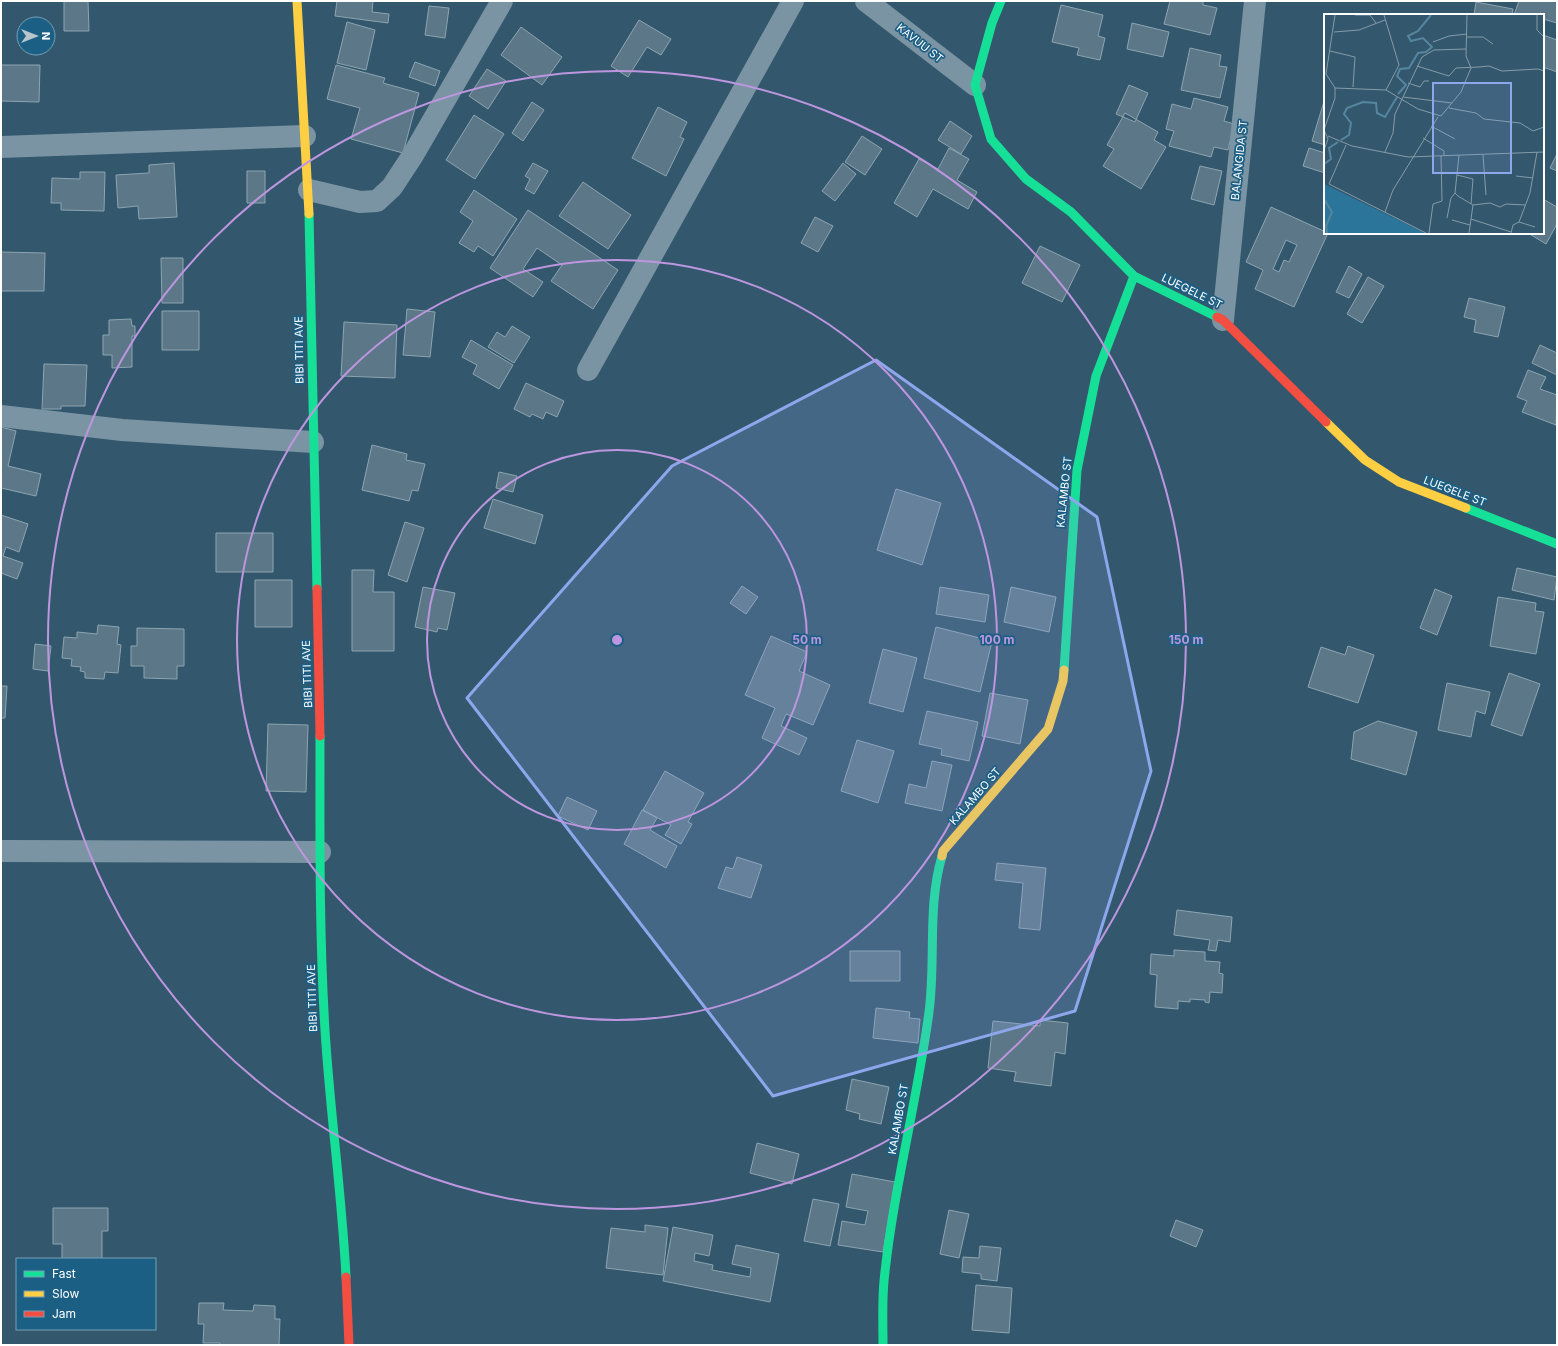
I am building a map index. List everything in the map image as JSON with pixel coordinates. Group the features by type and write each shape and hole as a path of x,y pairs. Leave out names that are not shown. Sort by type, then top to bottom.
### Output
{"street":[{"name":"BIBI TITI AVE","path":"297,1 309,190 312,442 320,711 320,852 325,1030 344,1235 349,1345"},
{"path":"309,190 360,202 377,200 392,187 413,155 502,1"},
{"path":"588,370 793,1"},
{"name":"KAVUU ST","path":"866,1 975,85"},
{"path":"975,85 992,23 1000,1"},
{"name":"BALANGIDA ST","path":"1223,320 1255,1"},
{"name":"LUEGELE ST","path":"975,85 990,138 1026,179 1071,212 1134,276 1223,320 1365,460 1399,482 1557,544"},
{"path":"1,147 305,136"},
{"name":"KALAMBO ST","path":"884,1345 884,1282 900,1173 929,1011 933,896 936,875 943,851 1048,729 1063,681 1077,470 1096,376 1134,276"},
{"path":"1,416 122,430 312,442"},
{"path":"1,851 320,852"}],"highlighted area":[{"path":"876,360 1097,517 1151,771 1075,1011 773,1096 467,698 672,466"}],"building":[{"path":"64,1 88,1 89,31 64,31"},
{"path":"337,1 373,1 372,12 389,14 388,23 335,16"},
{"path":"1170,1 1203,1 1203,5 1217,8 1210,35 1164,24"},
{"path":"1519,1 1557,1 1557,23 1544,19 1544,14 1514,14"},
{"path":"1476,2 1513,9 1512,14 1474,14"},
{"path":"1061,5 1103,15 1098,36 1105,38 1100,60 1077,55 1079,48 1052,42"},
{"path":"429,6 449,8 445,38 425,35"},
{"path":"639,20 671,39 661,55 647,47 628,77 611,66"},
{"path":"347,22 375,30 366,70 337,63"},
{"path":"1132,23 1169,32 1163,57 1127,49"},
{"path":"521,27 562,57 542,85 501,55"},
{"path":"1544,35 1557,40 1557,72 1544,67"},
{"path":"1190,48 1221,55 1219,66 1227,67 1220,98 1181,90"},
{"path":"415,62 440,71 435,86 409,77"},
{"path":"1,65 40,65 39,102 1,101"},
{"path":"336,65 385,78 383,83 419,93 403,153 351,139 360,108 327,99"},
{"path":"487,69 506,81 488,109 469,96"},
{"path":"1129,85 1148,93 1135,122 1116,114"},
{"path":"1194,98 1228,107 1224,121 1234,124 1228,150 1214,147 1211,157 1169,146 1174,131 1166,129 1172,104 1191,109"},
{"path":"1324,101 1324,145 1312,141"},
{"path":"532,102 544,110 523,141 512,133"},
{"path":"658,107 687,122 680,137 684,139 666,176 632,158"},
{"path":"1125,113 1158,132 1154,140 1166,147 1141,189 1103,166 1114,149 1107,145"},
{"path":"474,115 504,134 475,179 446,160"},
{"path":"950,121 972,136 961,154 938,140"},
{"path":"862,136 882,149 865,175 845,162"},
{"path":"949,148 969,159 957,180 977,192 968,209 933,189 917,217 894,203 919,159 938,169"},
{"path":"1309,148 1324,153 1324,173 1303,166"},
{"path":"1557,154 1557,171 1550,168"},
{"path":"174,163 177,217 139,219 138,206 118,208 116,175 149,173 149,165"},
{"path":"533,163 548,171 534,194 525,189 530,179 525,176"},
{"path":"843,163 856,174 835,201 822,191"},
{"path":"1200,166 1222,171 1214,205 1191,199"},
{"path":"247,171 265,171 265,203 247,203"},
{"path":"80,172 105,172 104,211 61,210 61,203 51,203 52,178 80,179"},
{"path":"583,182 631,215 608,249 559,216"},
{"path":"474,190 517,219 493,256 478,246 474,252 459,243 473,221 460,212"},
{"path":"1544,200 1557,207 1557,224 1546,244 1530,234 1544,234"},
{"path":"1271,207 1324,231 1324,234 1328,234 1294,307 1255,289 1263,270 1246,262","holes":["1286,240 1297,245 1289,262 1284,260 1279,272 1273,269"]},
{"path":"528,210 618,270 593,309 551,281 562,265 537,248 523,269 543,282 533,297 490,268"},
{"path":"815,217 833,226 818,252 801,243"},
{"path":"1040,246 1080,265 1062,302 1022,283"},
{"path":"1,252 45,253 44,291 1,291"},
{"path":"161,258 183,258 183,303 162,303"},
{"path":"1349,266 1362,274 1349,298 1336,292"},
{"path":"1368,277 1384,286 1362,323 1347,314"},
{"path":"1469,298 1505,307 1498,337 1474,332 1476,320 1464,317"},
{"path":"407,309 435,312 430,357 403,355"},
{"path":"162,311 199,311 199,350 162,350"},
{"path":"131,319 132,326 135,326 135,336 132,336 132,367 112,368 112,355 103,355 103,335 109,335 109,320"},
{"path":"344,322 397,325 395,378 341,376"},
{"path":"512,326 530,337 514,363 488,347 497,332 505,337"},
{"path":"471,340 513,365 499,389 473,374 477,365 462,357"},
{"path":"1540,345 1557,353 1557,375 1532,363"},
{"path":"44,364 87,365 85,406 61,406 61,409 42,409"},
{"path":"1528,370 1546,377 1540,389 1557,395 1556,425 1522,412 1527,401 1517,397"},
{"path":"526,383 564,401 557,417 546,412 543,419 532,414 530,417 514,409"},
{"path":"1,427 16,431 8,466 41,474 36,496 1,488"},
{"path":"372,445 407,454 406,460 425,464 418,491 412,490 409,501 362,490"},
{"path":"499,472 517,476 513,492 496,488"},
{"path":"896,489 941,503 922,565 877,550"},
{"path":"493,499 543,515 535,544 484,528"},
{"path":"1,515 28,524 19,552 6,547 3,556 23,563 17,579 1,573"},
{"path":"405,522 424,528 407,582 388,575"},
{"path":"216,533 273,533 273,572 216,572"},
{"path":"1517,568 1557,577 1554,600 1512,590"},
{"path":"352,570 374,570 373,592 394,592 394,651 352,651"},
{"path":"255,580 292,580 292,627 255,627"},
{"path":"742,586 758,597 746,614 730,603"},
{"path":"423,587 455,593 447,630 438,628 437,632 415,627"},
{"path":"940,587 989,595 985,622 936,614"},
{"path":"1011,587 1056,597 1049,632 1004,622"},
{"path":"1435,589 1452,596 1437,635 1420,628"},
{"path":"1498,597 1536,603 1535,611 1544,612 1536,654 1490,646"},
{"path":"98,625 119,627 117,644 121,645 118,673 105,672 104,679 85,678 85,672 80,671 81,667 71,666 72,659 62,658 64,637 77,638 77,632 97,634"},
{"path":"936,627 992,641 980,692 924,678"},
{"path":"137,628 184,629 184,666 177,666 177,679 144,678 144,666 131,666 131,646 137,646"},
{"path":"771,636 807,652 799,671 830,685 813,725 786,714 781,726 807,738 799,755 762,738 775,708 745,695"},
{"path":"35,644 51,646 48,671 33,669"},
{"path":"1348,646 1374,655 1358,703 1308,687 1321,647 1345,655"},
{"path":"883,649 917,658 903,712 869,703"},
{"path":"1509,673 1540,684 1522,736 1491,725"},
{"path":"1447,683 1490,692 1485,714 1476,711 1471,737 1438,730"},
{"path":"1,686 7,686 5,718 1,718"},
{"path":"990,693 1028,700 1020,744 982,736"},
{"path":"927,711 978,722 969,761 941,755 942,749 919,744"},
{"path":"1378,721 1417,732 1406,775 1351,759 1354,732"},
{"path":"268,724 308,725 306,792 266,791"},
{"path":"857,740 894,751 878,803 841,791"},
{"path":"932,761 952,765 942,811 905,803 909,784 926,788"},
{"path":"665,771 704,793 688,822 692,824 681,844 665,835 671,825 643,810"},
{"path":"567,797 597,811 588,830 558,816"},
{"path":"642,810 657,818 650,830 677,846 666,868 624,844"},
{"path":"737,857 762,865 751,898 718,888 726,867 733,869"},
{"path":"997,863 1046,868 1040,930 1019,928 1023,883 995,880"},
{"path":"1177,910 1232,917 1230,942 1218,940 1216,951 1208,950 1210,940 1174,935"},
{"path":"1174,950 1205,952 1205,961 1220,962 1219,973 1223,974 1222,993 1210,992 1209,1003 1205,1002 1205,1000 1190,999 1190,1002 1178,1001 1178,1009 1155,1007 1157,975 1150,974 1151,954 1174,956"},
{"path":"850,951 900,951 900,981 850,981"},
{"path":"876,1008 910,1012 909,1018 920,1019 918,1043 873,1038"},
{"path":"1040,1020 1068,1023 1065,1054 1055,1052 1051,1086 1014,1081 1016,1072 988,1068 993,1021 1040,1026"},
{"path":"852,1079 889,1087 881,1124 859,1119 860,1114 846,1110"},
{"path":"757,1143 799,1154 792,1184 750,1173"},
{"path":"852,1174 895,1182 883,1252 838,1245 842,1221 865,1225 868,1211 846,1207"},
{"path":"813,1199 839,1204 830,1246 804,1241"},
{"path":"53,1208 108,1208 108,1231 102,1231 102,1258 62,1258 62,1244 53,1244"},
{"path":"949,1210 969,1214 959,1258 940,1254"},
{"path":"1176,1220 1203,1230 1196,1247 1170,1236"},
{"path":"645,1225 668,1228 663,1275 606,1268 611,1228 645,1232"},
{"path":"673,1227 713,1235 709,1256 695,1253 694,1261 713,1265 712,1270 750,1277 751,1268 732,1264 736,1245 779,1254 770,1302 663,1281"},
{"path":"980,1246 1001,1248 997,1281 981,1279 981,1274 962,1272 963,1257 979,1258"},
{"path":"976,1285 1012,1288 1009,1333 972,1330"},
{"path":"199,1303 224,1303 223,1310 253,1311 254,1305 275,1306 275,1319 280,1319 279,1345 220,1345 220,1343 203,1343 204,1324 198,1324"}],"traffic: fast":[{"path":"1001,1 992,23 975,85 991,139 1026,179 1071,212 1134,276 1217,317"},
{"path":"309,214 317,589"},
{"path":"1064,670 1077,470 1096,376 1134,276"},
{"path":"1466,508 1557,544"},
{"path":"320,736 320,883 323,993 327,1061 342,1215 346,1277"},
{"path":"883,1345 883,1289 888,1247 929,1012 932,973 933,914 937,875 942,856"}],"traffic: slow":[{"path":"297,1 309,214"},
{"path":"1326,422 1365,460 1399,482 1466,508"},
{"path":"942,856 943,851 1048,729 1063,681 1064,670"}],"traffic: jam":[{"path":"1217,317 1223,320 1326,422"},
{"path":"317,589 320,736"},
{"path":"346,1277 349,1345"}]}
